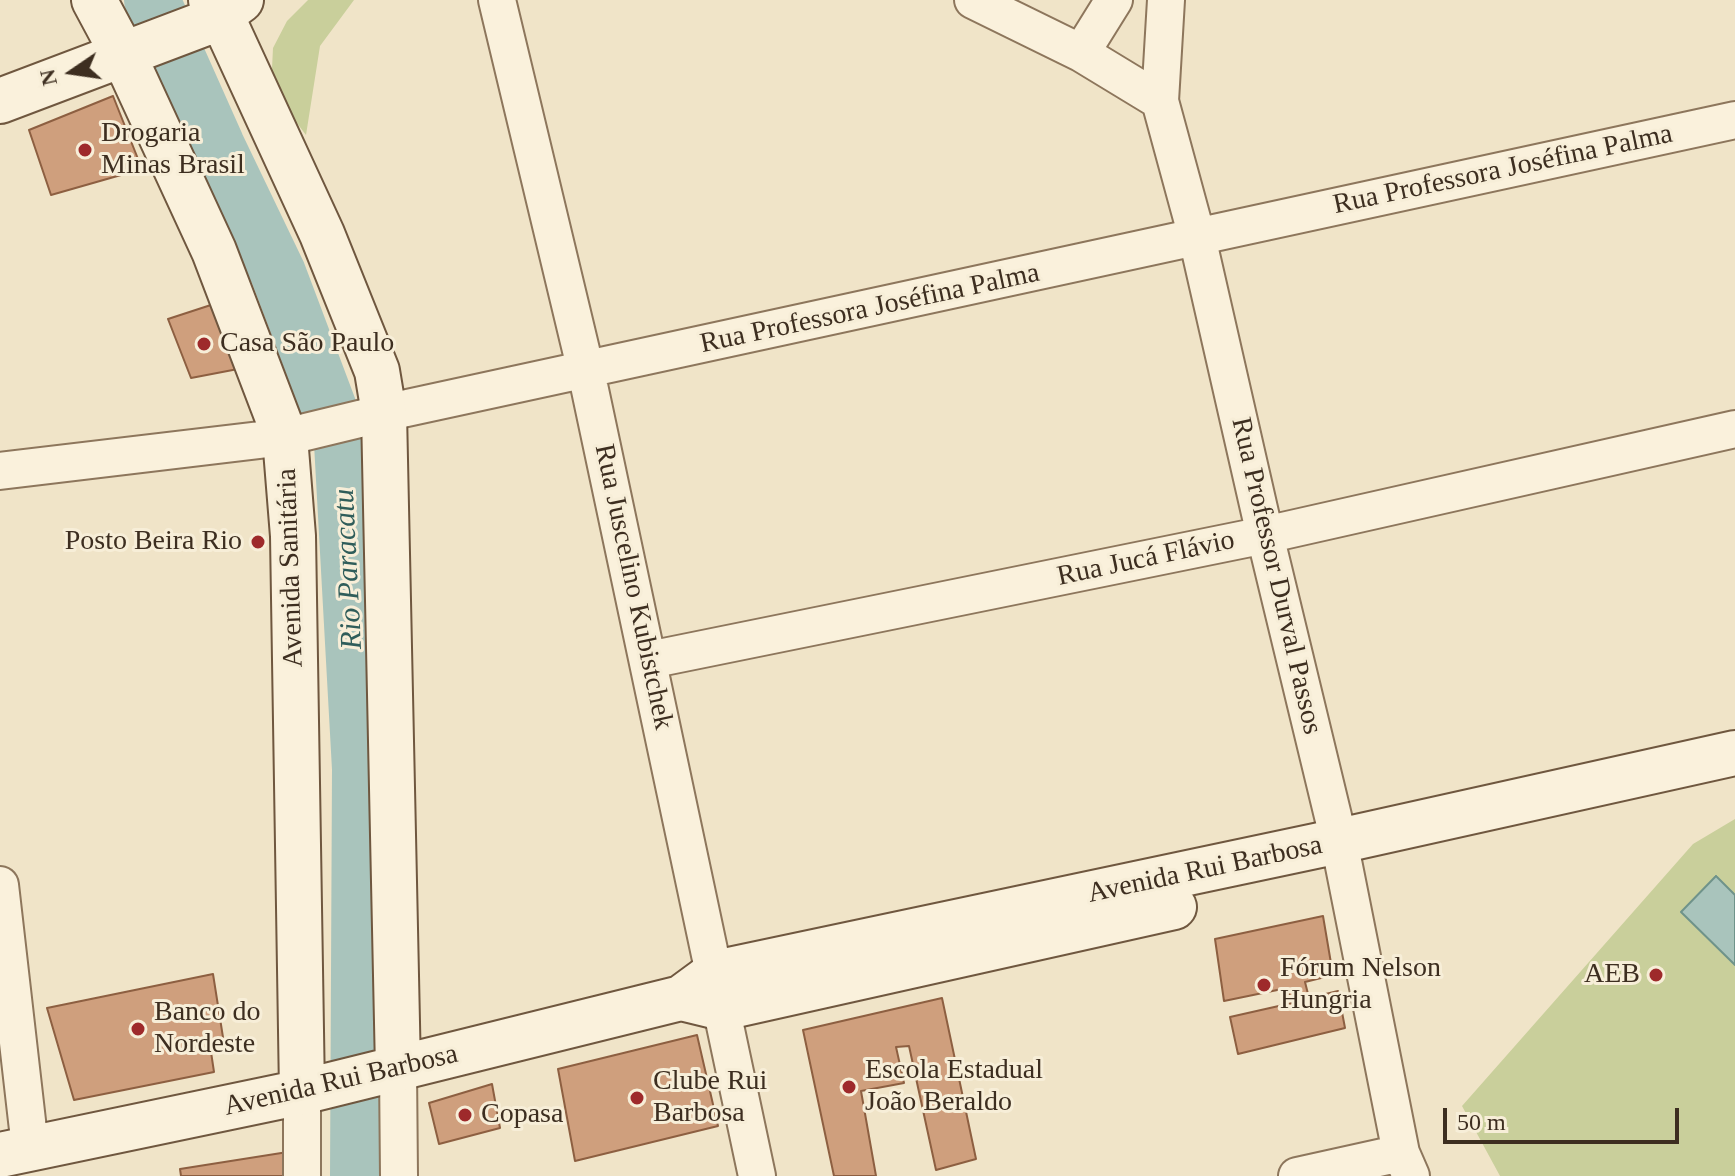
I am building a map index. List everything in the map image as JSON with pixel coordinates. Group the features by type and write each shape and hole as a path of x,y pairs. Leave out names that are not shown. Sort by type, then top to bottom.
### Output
{"street":[{"name":"Avenida Sanitária","path":"94,0 134,51 214,251 295,435 293,536 354,1079 399,1176"},
{"name":"Rua Juscelino Kubistchek","path":"497,0 586,371 649,660 706,993 757,1176"},
{"path":"973,0 1081,53 1160,101"},
{"path":"1081,53 1114,0"},
{"name":"Rua Professor Durval Passos","path":"1166,0 1160,101 1197,237 1342,855 1406,1164"},
{"name":"Avenida Sanitária","path":"222,9 356,315 377,371 354,1079 302,1176"},
{"path":"0,101 134,51 222,9"},
{"name":"Rua Professora Joséfina Palma","path":"0,471 295,435 1735,120"},
{"name":"Rua Jucá Flávio","path":"649,660 1265,535 1735,429"},
{"name":"Avenida Rui Barbosa","path":"1342,855 1735,753"},
{"name":"Avenida Rui Barbosa","path":"15,1151 354,1079 706,993 1342,855 1735,782"},
{"path":"0,885 15,1151"},
{"path":"1297,1176 1406,1164"}],"green space":[{"path":"308,0 354,0 320,46 306,135 271,89 273,48 287,21"},
{"name":"AEB","path":"1735,819 1735,1176 1500,1176 1462,1106 1693,844"}],"water":[{"path":"1716,876 1735,895 1735,965 1681,912"}],"building":[{"name":"Drogaria Minas Brasil","path":"113,96 142,169 51,195 29,130"},
{"name":"Casa São Paulo","path":"217,303 238,369 191,378 168,319"},
{"name":"Fórum Nelson Hungria","path":"1323,916 1333,975 1305,982 1309,998 1338,991 1345,1028 1238,1054 1230,1017 1292,1003 1287,988 1224,1001 1215,939"},
{"name":"Banco do Nordeste","path":"213,974 225,1050 211,1052 214,1072 74,1100 47,1008"},
{"name":"Escola Estadual João Beraldo","path":"942,998 976,1159 936,1170 909,1046 896,1047 904,1083 861,1091 876,1176 834,1176 803,1030"},
{"name":"Clube Rui Barbosa","path":"697,1035 718,1126 575,1161 558,1069"},
{"name":"Copasa","path":"492,1084 500,1128 439,1144 429,1103"},
{"path":"294,1151 294,1176 181,1176 180,1169"}],"waterway":[{"name":"Rio Paracatu","path":"152,0 278,273 342,443 360,769 358,1176"}],"place":[{"name":"Drogaria Minas Brasil","path":"85,150"},
{"name":"Casa São Paulo","path":"204,344"},
{"name":"Posto Beira Rio","path":"258,542"},
{"name":"AEB","path":"1656,975"},
{"name":"Fórum Nelson Hungria","path":"1264,985"},
{"name":"Banco do Nordeste","path":"138,1029"},
{"name":"Escola Estadual João Beraldo","path":"849,1087"},
{"name":"Clube Rui Barbosa","path":"637,1098"},
{"name":"Copasa","path":"465,1115"}]}
